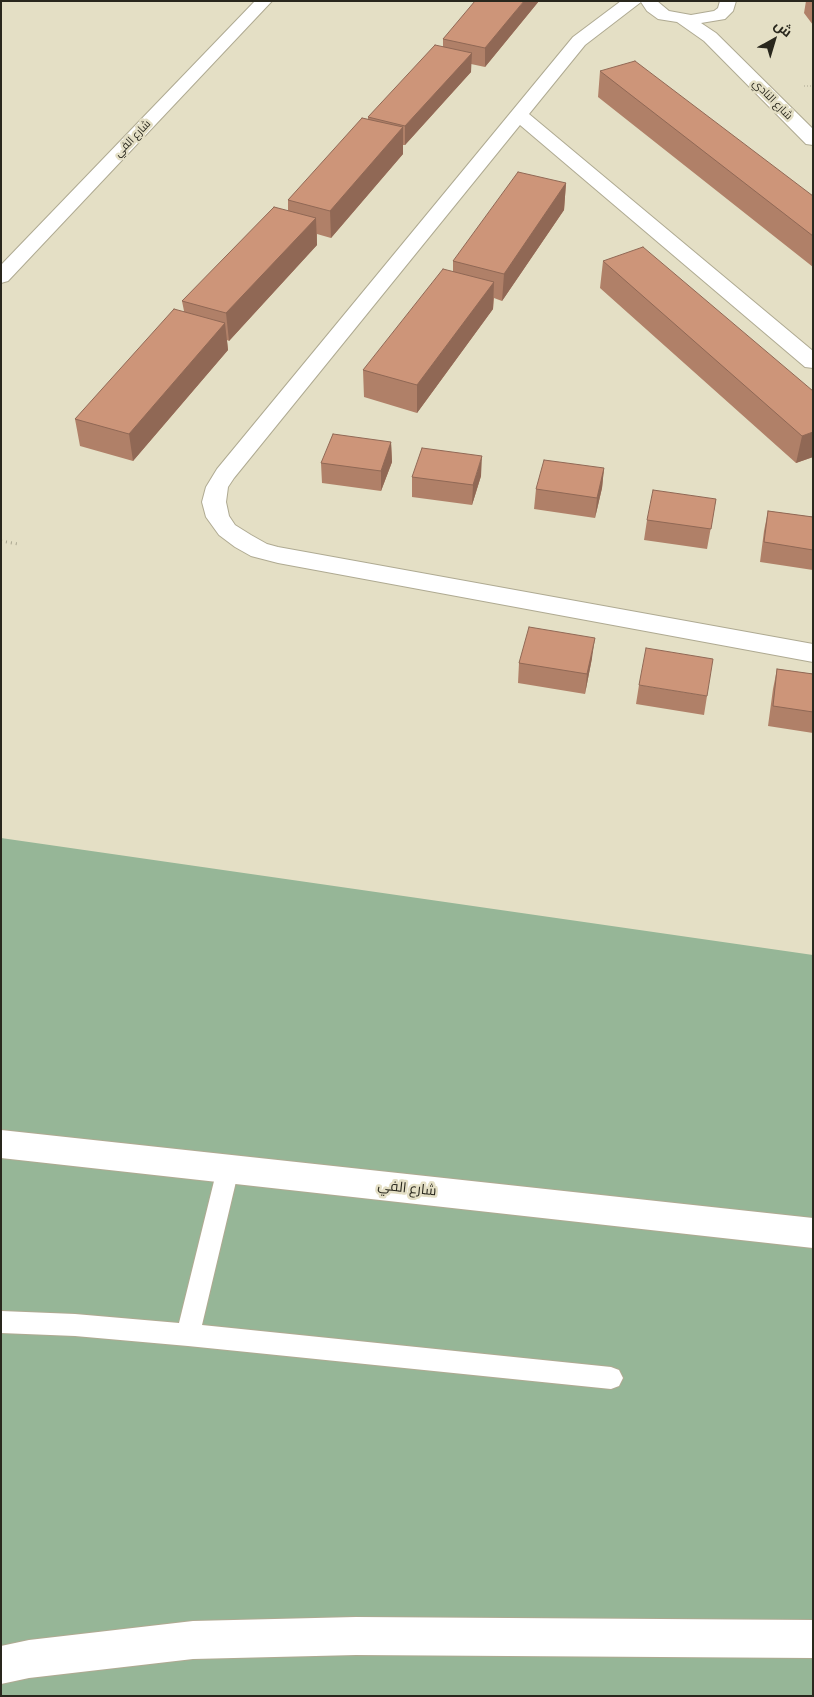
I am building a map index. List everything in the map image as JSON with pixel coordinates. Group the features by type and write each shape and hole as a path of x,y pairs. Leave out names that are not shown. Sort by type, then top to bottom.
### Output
{"street":[{"name":"شارع الفي","path":"1,277 264,1"},
{"path":"634,1 580,41 225,474 217,487 214,502 218,516 227,530 259,550 278,555 813,653"},
{"path":"650,1 653,7 664,15"},
{"path":"607,20 634,14 664,15 698,20 730,6"},
{"name":"شارع النادي","path":"730,6 718,22 733,54 732,58"},
{"name":"شارع النادي","path":"683,19 703,32 732,58 813,140"},
{"path":"520,115 813,362"},
{"name":"شارع الفي","path":"1,1144 813,1233"},
{"path":"1,1665 29,1659 193,1640 356,1636 813,1639"}],"lane":[{"path":"188,1335 228,1169"},
{"path":"1,1322 75,1325 188,1335 610,1378"}],"path":[{"path":"1,541 18,544"}],"green space":[{"path":"1,838 813,955 813,1696 1,1696"}],"building":[{"path":"475,1 524,1 485,48 443,39"},
{"path":"435,45 472,53 405,126 368,117"},
{"path":"635,61 813,196 813,236 600,71"},
{"path":"362,118 403,127 330,211 288,200"},
{"path":"518,172 566,183 504,274 453,261"},
{"path":"274,207 316,218 226,313 182,301"},
{"path":"643,247 813,391 813,432 802,436 603,261"},
{"path":"443,269 494,282 417,385 363,370"},
{"path":"174,309 225,323 129,434 75,419"},
{"path":"333,434 391,442 381,471 321,463"},
{"path":"422,448 482,456 473,485 412,477"},
{"path":"544,460 604,468 597,498 536,489"},
{"path":"653,490 716,499 711,529 647,520"},
{"path":"768,511 813,517 813,550 764,542"},
{"path":"529,627 595,638 587,674 519,663"},
{"path":"646,648 713,659 707,696 639,685"},
{"path":"777,669 813,674 813,712 773,706"}]}
